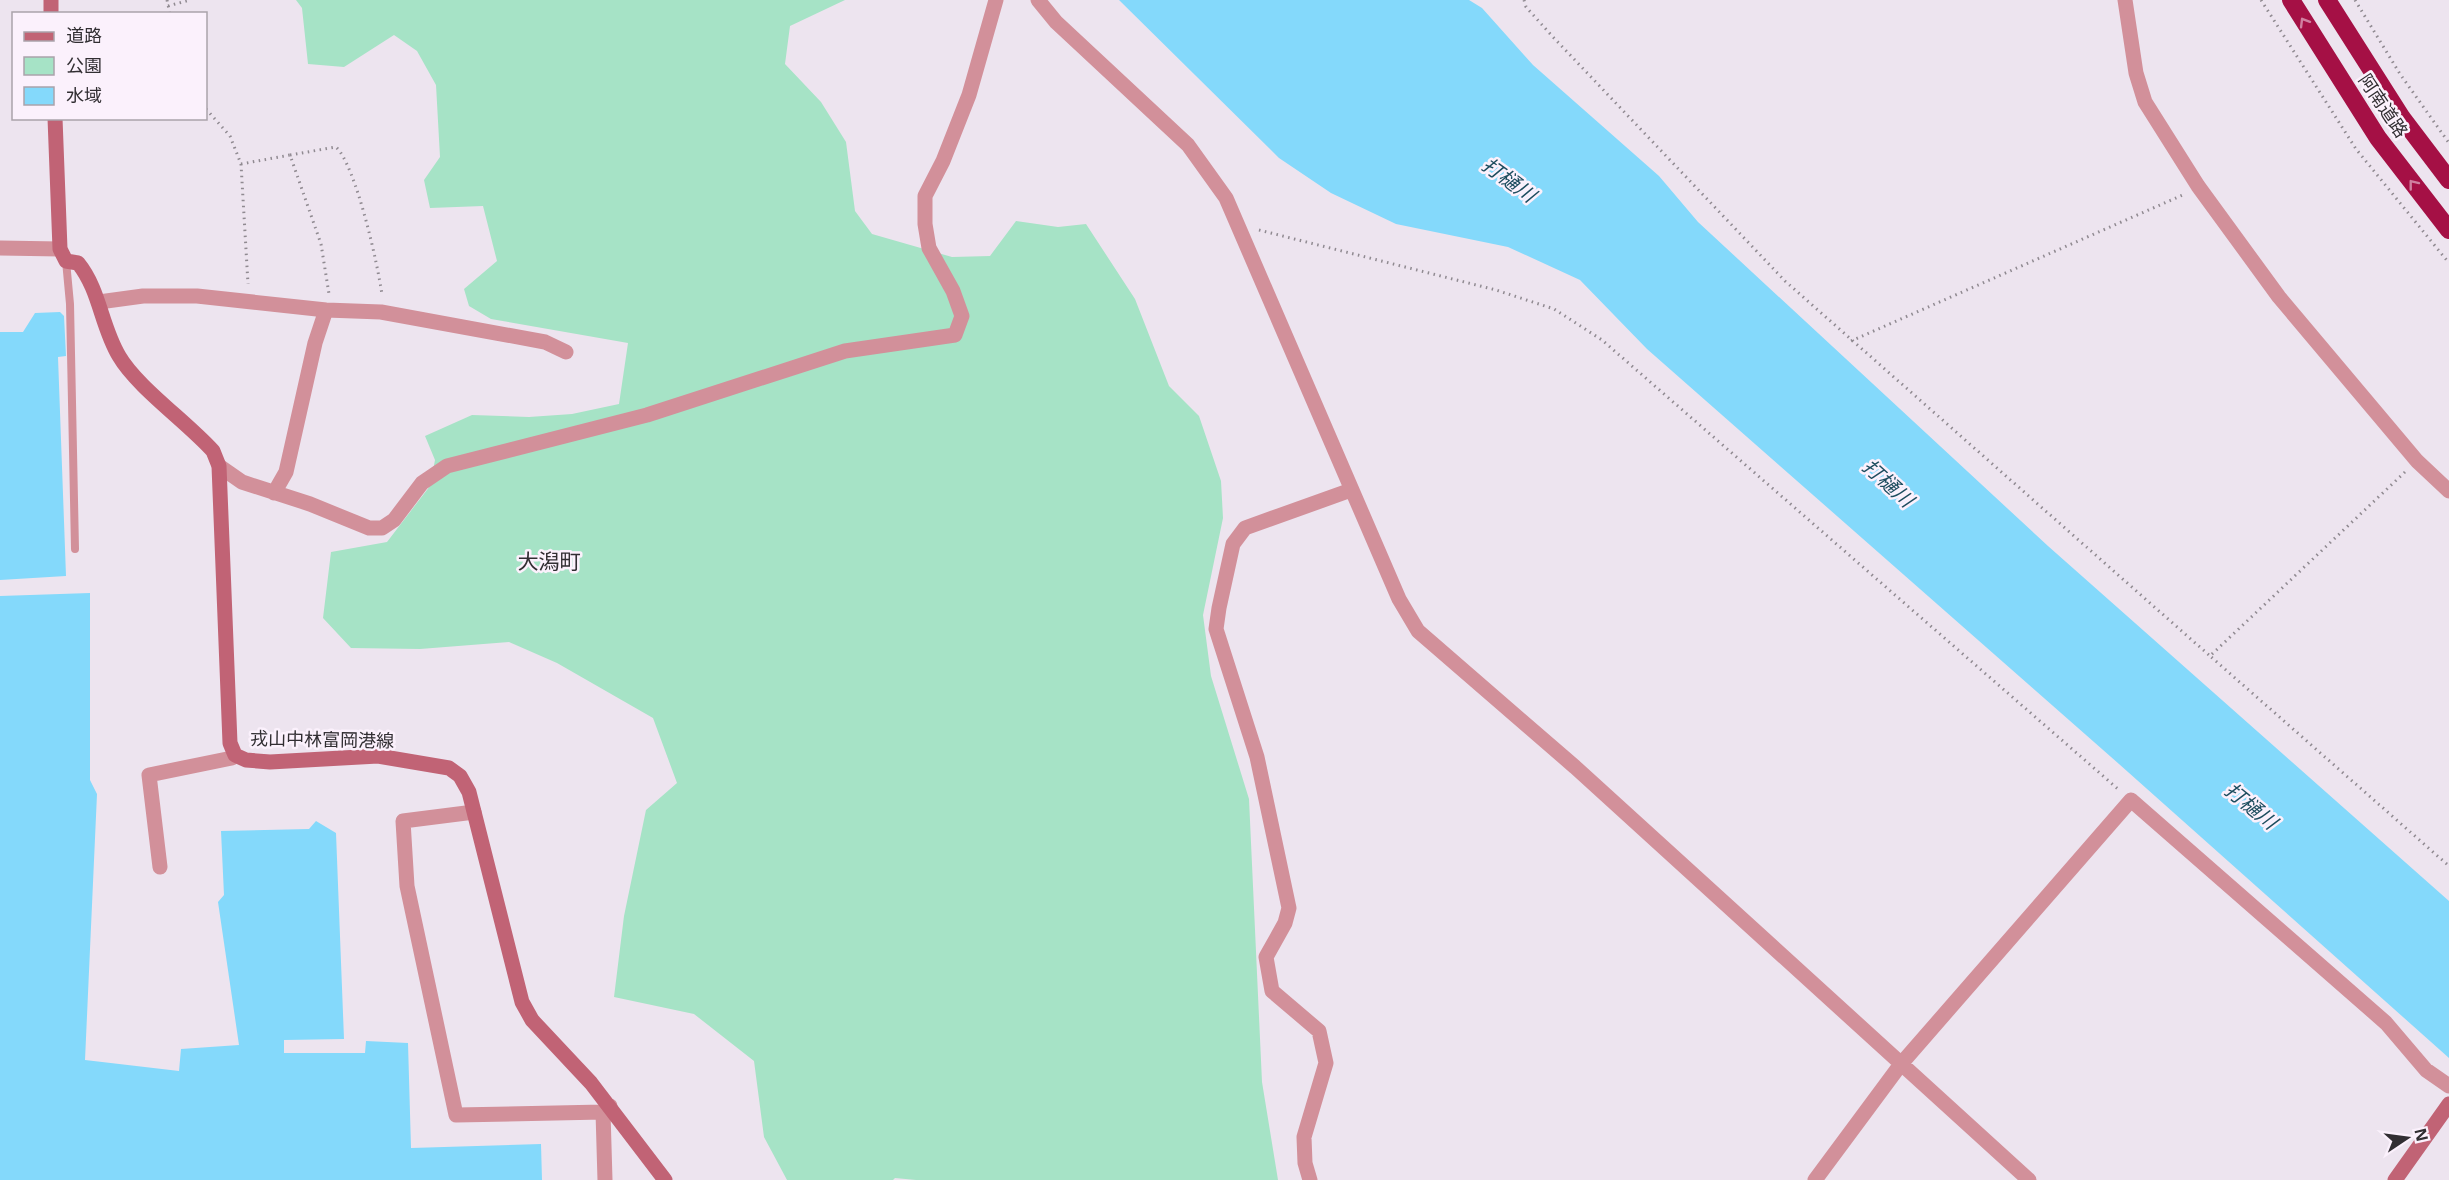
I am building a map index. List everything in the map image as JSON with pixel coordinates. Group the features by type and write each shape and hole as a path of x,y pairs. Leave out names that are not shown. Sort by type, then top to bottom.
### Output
{"highway":[{"name":"阿南道路","path":"2291,0 2378,138 2449,230"},
{"name":"阿南道路","path":"2327,0 2402,118 2449,180"}],"main road":[{"path":"55,120 63,255 78,263 90,278 118,355 134,376 213,451 219,466"},
{"name":"戎山中林富岡港線","path":"219,466 230,743 235,755 246,760 270,762 378,756 448,768 460,776 469,792 522,1002 546,1036 591,1083 607,1109 665,1180"},
{"path":"2395,1180 2449,1104"}],"street":[{"path":"219,466 242,482 310,504 369,528 382,528 394,520 422,483 447,466 647,415 845,351 955,335 962,316 953,291 930,248 925,224 925,196 943,161 969,95 996,0"},
{"path":"1038,0 1056,22 1188,145 1226,198 1240,226 1351,490 1399,598 1418,631 1575,767 2029,1180"},
{"path":"2125,0 2136,73 2145,102 2198,186 2279,297 2417,461 2449,491"},
{"path":"0,248 63,255"},
{"path":"99,302 143,296 196,296 326,310 381,312 545,342 566,352"},
{"path":"274,494 286,472 315,343 326,310"},
{"path":"1310,1180 1305,1163 1304,1137 1326,1063 1319,1031 1272,991 1266,957 1285,923 1289,908 1257,757 1216,629 1233,544 1245,528 1351,490"},
{"path":"160,867 149,775 232,758 235,755"},
{"path":"1815,1180 1901,1064 2131,800 2386,1023 2426,1070 2449,1086"},
{"path":"474,812 403,821 407,886 456,1115 607,1109 605,1180"}],"lane":[{"path":"63,255 70,304 75,549"}],"path":[{"path":"167,0 170,12"},
{"path":"168,6 190,0"},
{"path":"1524,0 1526,7 1719,214 1785,281 2449,866"},
{"path":"2261,0 2356,149 2449,263"},
{"path":"2355,0 2400,74 2449,143"},
{"path":"207,110 230,136 241,164 248,245 247,301"},
{"path":"241,164 336,147 341,152 355,188 380,276 383,298 381,312"},
{"path":"291,155 321,244 330,290 326,310"},
{"path":"1851,341 2198,186"},
{"path":"1240,226 1496,290 1554,309 1602,340 2131,800"},
{"path":"2210,656 2417,461"}],"green space":[{"path":"296,0 845,0 790,26 785,64 821,102 846,142 855,211 872,234 952,257 990,256 1016,221 1058,227 1086,224 1135,299 1169,386 1199,416 1221,481 1223,518 1203,615 1211,676 1249,799 1262,1082 1278,1180 916,1180 895,1178 893,1180 787,1180 764,1137 754,1061 694,1014 614,997 624,916 646,810 677,783 653,718 557,663 509,642 420,649 351,648 323,618 331,552 387,542 430,486 435,460 425,436 472,415 529,417 572,414 619,404 628,343 491,319 469,306 464,289 497,261 483,206 430,208 424,180 440,157 436,85 417,51 394,35 344,67 308,64 302,8"}],"water":[{"name":"打樋川","path":"1119,0 1469,0 1482,8 1533,65 1659,176 1698,222 2048,546 2449,901 2449,1058 1647,349 1580,280 1508,247 1396,224 1331,193 1279,158"},
{"path":"60,312 64,316 66,356 58,357 66,576 0,580 0,332 23,332 35,313"},
{"path":"90,593 90,780 97,794 85,1060 179,1071 181,1049 239,1045 218,902 224,895 221,831 309,829 316,821 336,833 344,1039 284,1040 284,1053 365,1053 366,1041 408,1043 411,1148 541,1144 542,1180 0,1180 0,596"}],"district":[{"name":"大潟町","path":"549,562"}]}
